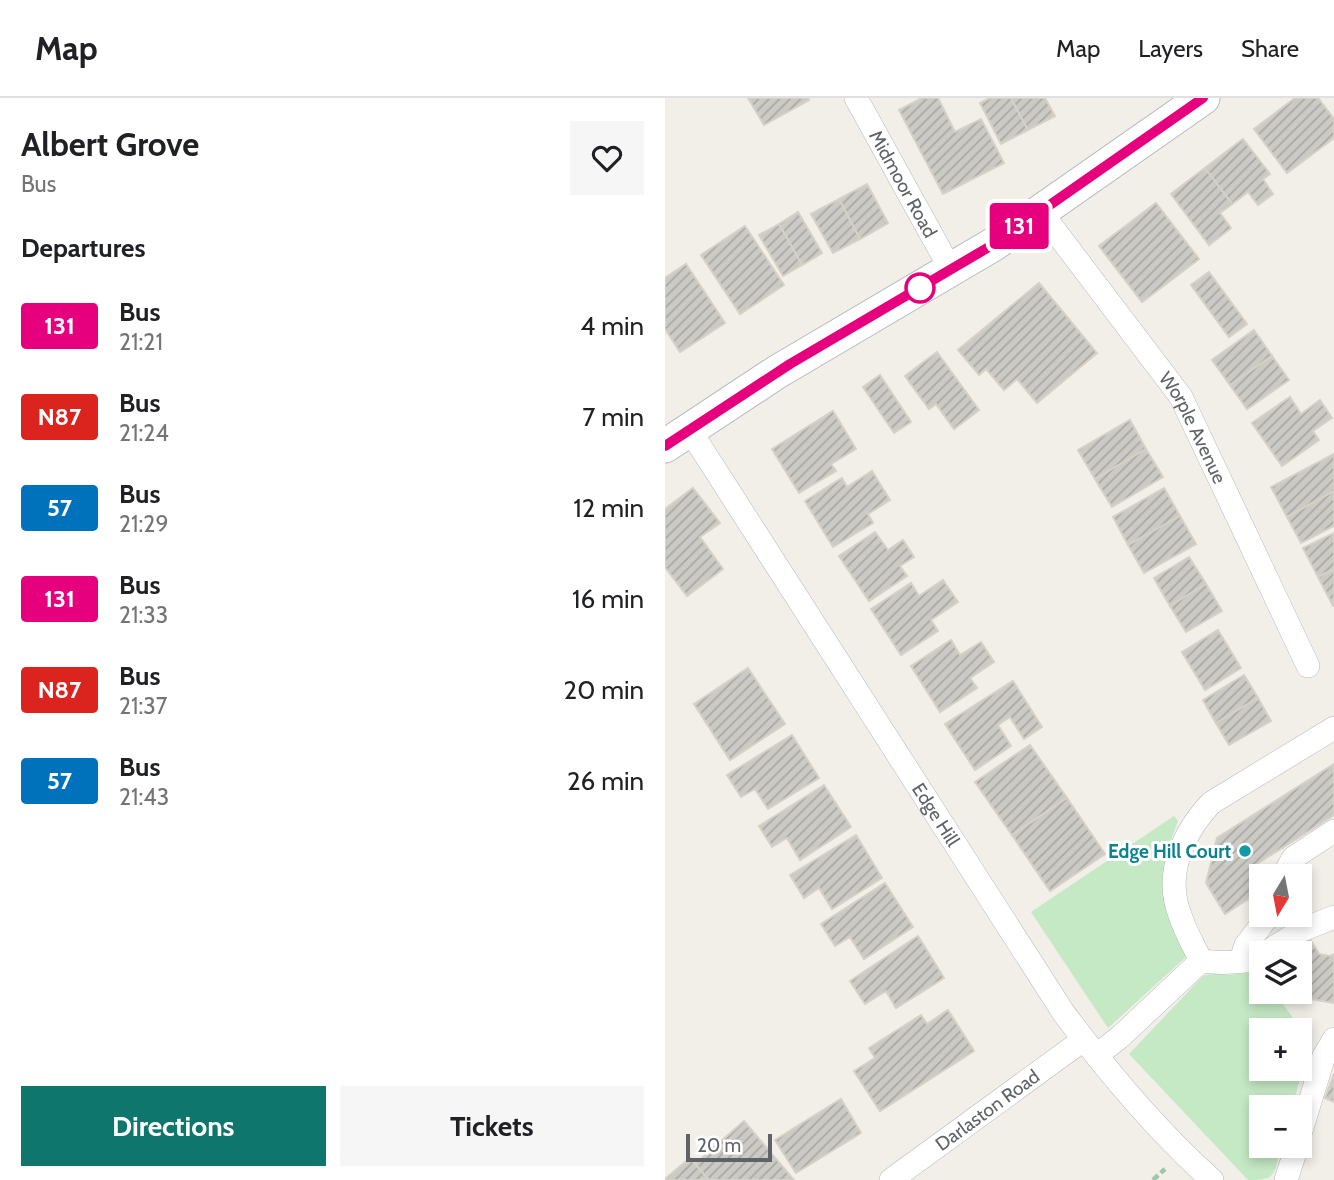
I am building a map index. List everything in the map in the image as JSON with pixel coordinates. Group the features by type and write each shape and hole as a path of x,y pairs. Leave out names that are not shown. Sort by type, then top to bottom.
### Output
{"main road":[{"path":"677,437 790,364 994,244 1203,98"}],"street":[{"name":"Midmoor Road","path":"856,98 951,270"},
{"name":"Worple Avenue","path":"1040,211 1181,397 1308,666"},
{"name":"Edge Hill","path":"677,437 1063,1012 1184,1155 1212,1180"},
{"path":"1201,961 1179,913 1174,880 1179,850 1195,820 1211,803 1334,728"},
{"path":"1290,864 1293,858 1334,831"},
{"path":"1283,941 1334,917"},
{"path":"1090,1047 1120,1037 1201,961 1222,963 1249,957"},
{"path":"1312,1095 1324,1056 1334,1039"},
{"name":"Darlaston Road","path":"891,1180 1090,1047"},
{"path":"1286,1180 1293,1158"}],"green space":[{"path":"1174,816 1178,821 1166,859 1165,890 1173,920 1188,955 1108,1028 1031,912"},
{"path":"1249,972 1249,1004 1283,1004 1293,1018 1249,1018 1249,1081 1299,1081 1295,1095 1249,1095 1249,1158 1278,1158 1273,1174 1265,1179 1248,1180 1129,1054 1203,976 1214,973 1229,975"}],"building":[{"path":"748,98 808,98 809,100 764,125"},
{"path":"922,98 938,98 955,132 981,119 1004,163 943,194 899,110"},
{"path":"990,98 1011,98 1028,130 1001,144 980,103"},
{"path":"1011,98 1045,98 1055,116 1028,130"},
{"path":"1295,98 1318,98 1334,119 1334,138 1287,173 1254,129"},
{"path":"1243,139 1270,174 1263,179 1273,194 1258,205 1248,192 1232,204 1205,168"},
{"path":"1205,168 1232,204 1220,213 1231,228 1209,245 1171,194"},
{"path":"867,184 888,223 860,239 839,199"},
{"path":"839,199 860,239 833,253 811,214"},
{"path":"1156,203 1199,259 1142,302 1099,246"},
{"path":"798,212 822,253 802,265 779,224"},
{"path":"779,224 802,265 783,276 759,235"},
{"path":"745,226 784,285 740,314 701,255"},
{"path":"686,264 725,323 680,352 665,329 665,278"},
{"path":"1209,272 1247,324 1229,337 1191,285"},
{"path":"1039,283 1097,353 1037,403 1017,379 1004,390 986,369 979,375 958,350"},
{"path":"1254,330 1272,356 1230,385 1212,360"},
{"path":"937,352 979,410 954,429 936,404 929,409 905,376"},
{"path":"1272,356 1289,380 1247,409 1230,385"},
{"path":"880,375 911,422 894,433 863,387"},
{"path":"1290,397 1301,414 1320,400 1332,418 1313,431 1319,440 1282,466 1252,423"},
{"path":"833,411 856,449 831,464 836,471 799,493 772,449"},
{"path":"1130,420 1146,449 1095,479 1078,450"},
{"path":"1146,449 1163,477 1112,507 1095,479"},
{"path":"1334,454 1334,491 1287,517 1271,487"},
{"path":"872,471 890,500 868,514 873,523 833,547 805,501 842,478 847,487"},
{"path":"693,488 720,523 700,537 723,569 687,596 665,567 665,509"},
{"path":"1164,488 1180,516 1128,545 1113,517"},
{"path":"1334,491 1334,526 1301,543 1287,517"},
{"path":"1180,516 1196,544 1144,573 1128,545"},
{"path":"875,532 888,550 903,540 914,557 900,566 907,576 869,601 839,556"},
{"path":"1334,533 1334,569 1318,577 1303,548"},
{"path":"1189,557 1206,584 1170,606 1154,578"},
{"path":"1334,569 1334,606 1333,606 1318,577"},
{"path":"943,580 958,602 931,620 938,631 901,655 871,609 911,583 919,596"},
{"path":"1206,584 1222,611 1186,632 1170,606"},
{"path":"1218,630 1241,668 1205,690 1182,652"},
{"path":"951,640 960,655 981,642 994,662 970,678 977,688 940,712 911,666"},
{"path":"748,668 785,724 730,760 694,704"},
{"path":"1244,675 1258,698 1216,723 1203,700"},
{"path":"1013,681 1042,727 1024,739 1010,717 998,725 1011,746 975,770 945,724"},
{"path":"1258,698 1271,721 1229,745 1216,723"},
{"path":"792,735 819,778 768,809 755,789 741,797 727,775"},
{"path":"1030,745 1067,798 1012,835 975,782"},
{"name":"Edge Hill Court","path":"1334,764 1334,815 1257,864 1249,864 1249,898 1225,914 1206,883 1217,838"},
{"path":"824,785 851,827 800,860 787,838 772,847 759,826"},
{"path":"1067,798 1105,854 1050,891 1012,835"},
{"path":"856,835 882,878 832,909 819,888 804,898 790,875"},
{"path":"885,883 913,927 864,959 850,937 835,946 821,924"},
{"path":"918,936 944,978 896,1008 886,991 865,1004 850,981"},
{"path":"1312,942 1319,954 1334,954 1334,1003 1312,999"},
{"path":"948,1010 974,1051 880,1111 854,1071 875,1058 869,1048 921,1015 927,1024"},
{"path":"1334,1074 1334,1102 1325,1098"},
{"path":"841,1099 861,1133 796,1173 775,1140"},
{"path":"744,1121 794,1180 709,1180 695,1164"},
{"path":"690,1158 709,1180 665,1180 665,1179"}],"bus line":[{"name":"131","path":"665,446 790,364 994,244 1203,98"}],"place":[{"name":"Edge Hill Court","path":"1245,851"}]}
